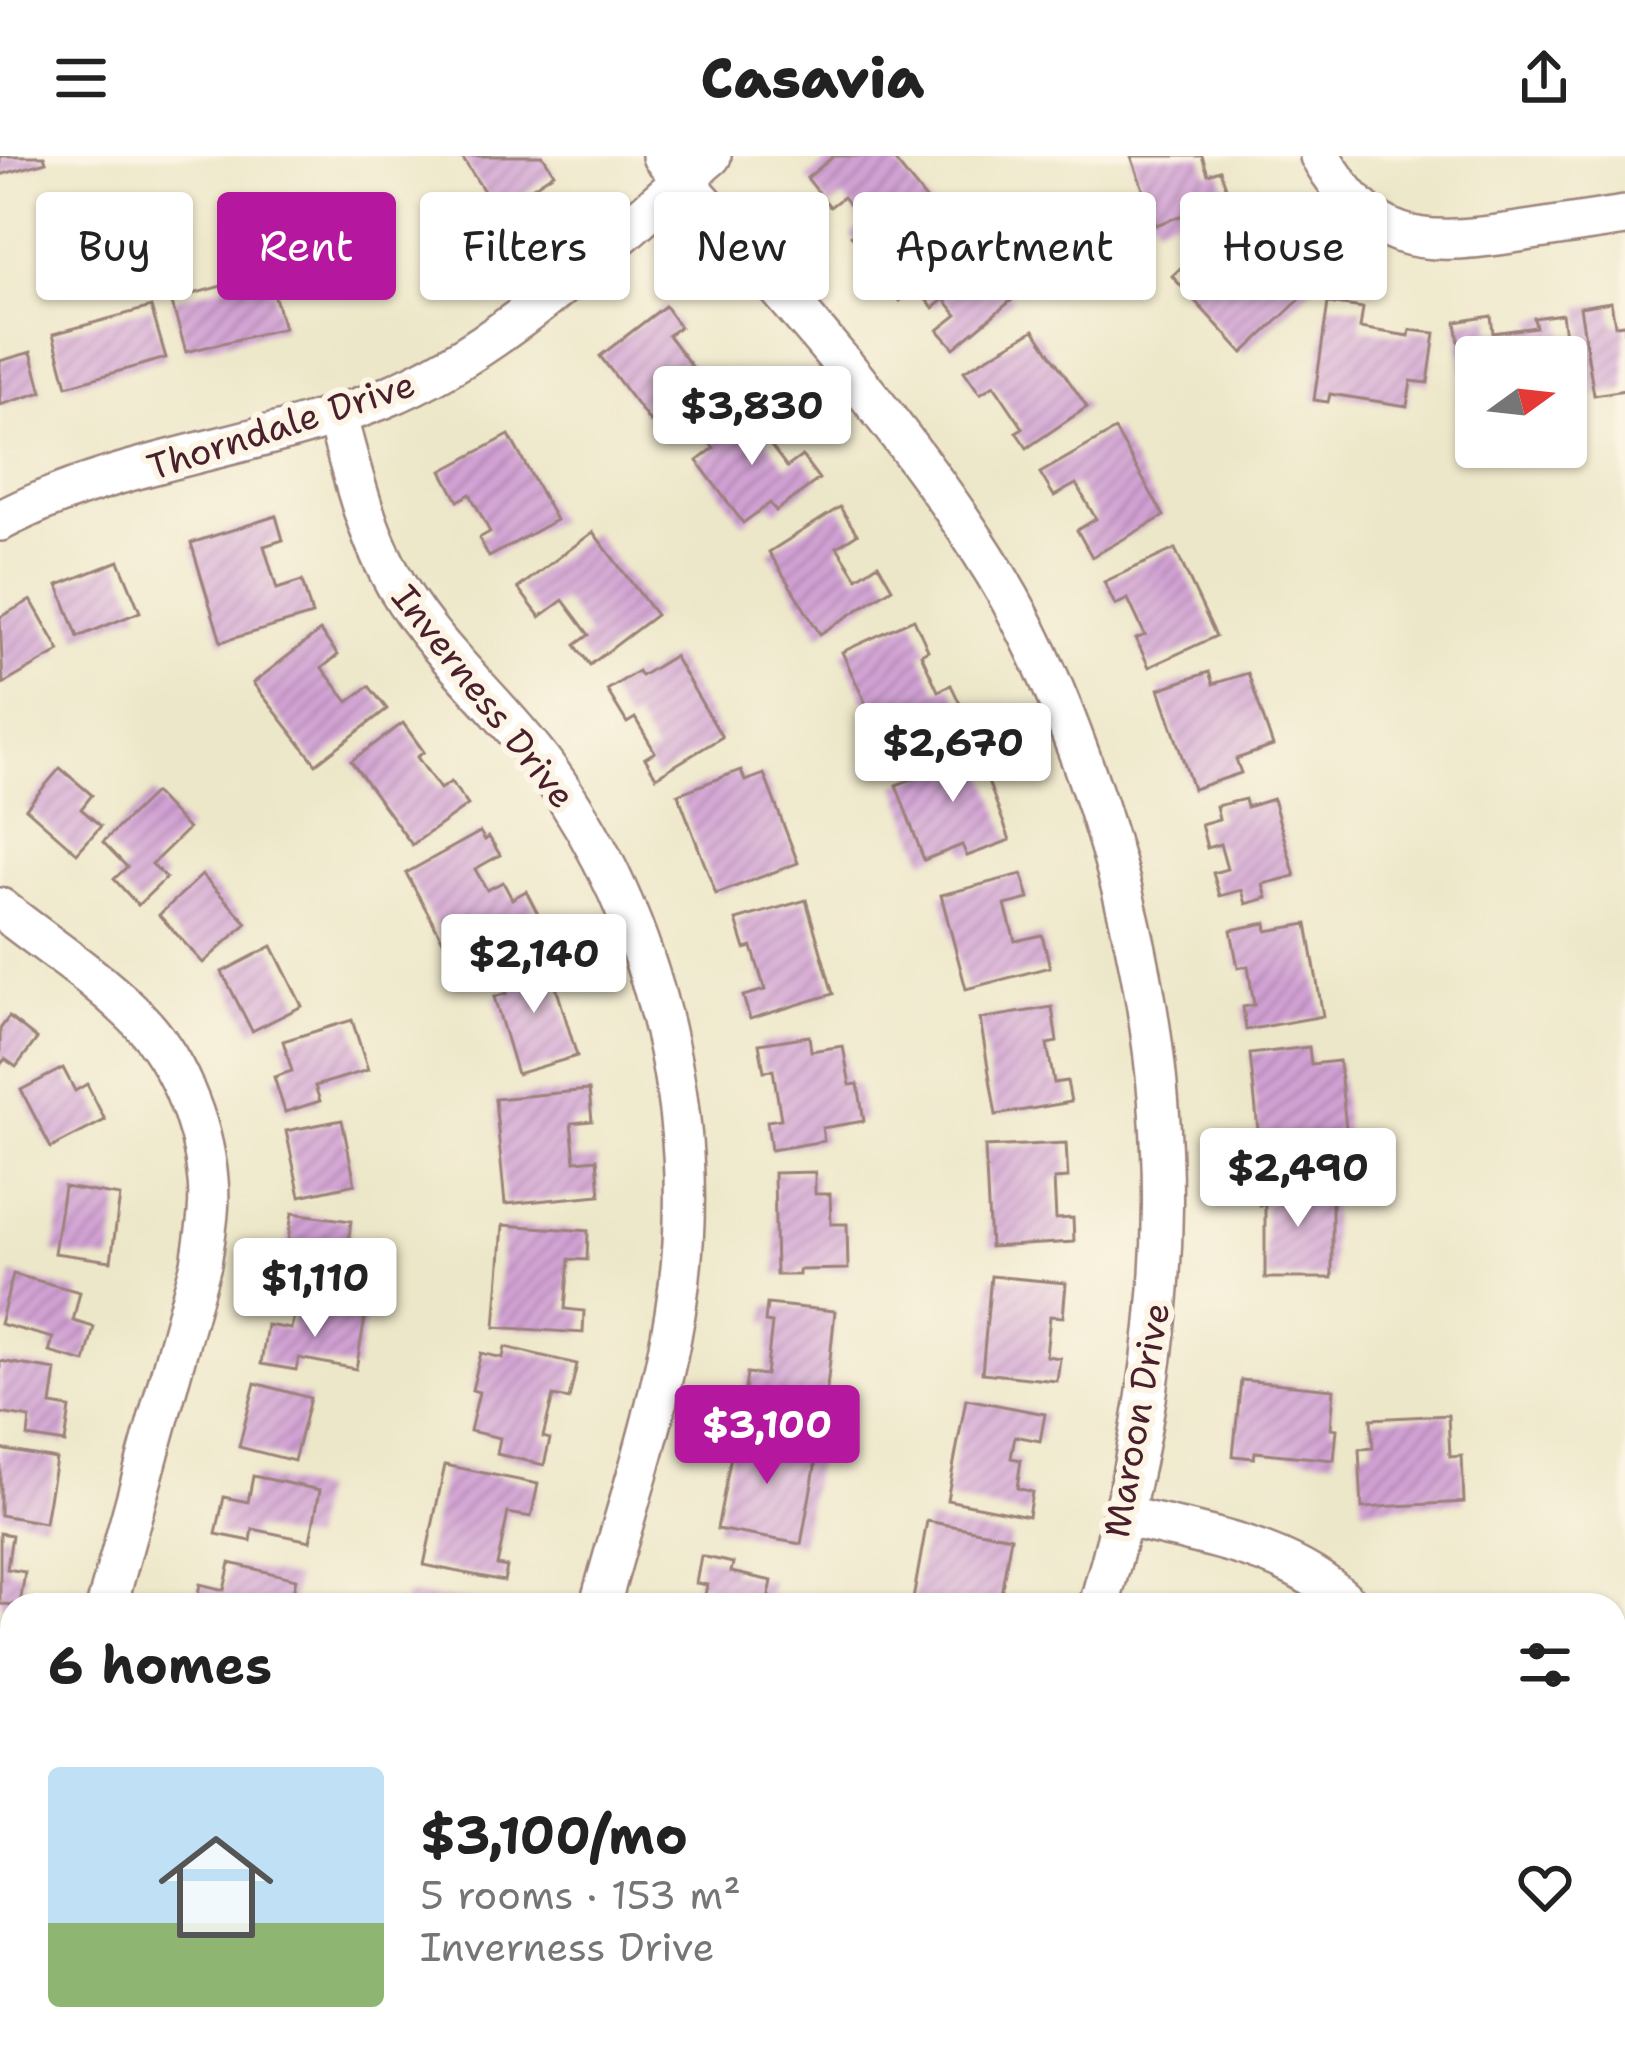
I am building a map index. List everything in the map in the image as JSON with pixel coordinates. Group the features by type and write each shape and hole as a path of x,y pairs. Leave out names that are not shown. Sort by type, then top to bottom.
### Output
{"street":[{"path":"1320,156 1358,208 1389,229 1418,239 1449,242 1625,216"},
{"name":"Thorndale Drive","path":"0,521 77,489 336,415 424,380 517,320 685,164"},
{"name":"Maroon Drive","path":"685,164 913,450 998,578 1037,653 1079,752 1106,833 1136,937 1153,1025 1163,1134 1162,1253 1154,1358 1124,1516 1102,1593"},
{"name":"Inverness Drive","path":"336,415 368,525 389,573 423,623 547,770 581,823 614,884 660,1008 677,1084 682,1237 676,1311 603,1593"},
{"path":"0,908 133,1013 160,1047 184,1090 208,1179 201,1264 110,1593"},
{"path":"1124,1516 1298,1566 1337,1593"}],"building":[{"path":"0,156 44,156 46,162 0,175"},
{"path":"461,156 543,156 554,173 526,192 485,192"},
{"path":"834,156 891,156 920,192 853,192 853,209 843,197 830,207 829,192 818,192 807,178"},
{"path":"1131,156 1202,156 1208,174 1220,170 1228,192 1180,192 1180,216 1156,225 1156,192 1144,192"},
{"path":"217,287 217,300 276,300 284,328 186,352 171,300 193,300 193,294"},
{"path":"945,300 1012,300 954,348 938,330 957,315"},
{"path":"1194,300 1299,300 1243,353"},
{"path":"1611,302 1615,325 1625,324 1625,390 1594,395 1580,307"},
{"path":"1328,303 1363,308 1360,328 1409,336 1410,330 1435,333 1428,383 1411,381 1407,406 1330,394 1328,402 1314,400"},
{"path":"665,306 680,327 668,335 703,381 650,422 600,356"},
{"path":"151,307 166,358 67,386 53,334"},
{"path":"1562,314 1565,336 1458,336 1456,322 1491,316 1493,333 1536,327 1534,318"},
{"path":"1034,330 1087,407 1027,448 1016,432 1023,428 994,385 980,394 964,371"},
{"path":"31,352 42,392 0,405 0,361"},
{"path":"742,408 787,467 802,456 819,479 776,511 770,503 743,523 697,461 714,448 705,436"},
{"path":"1115,430 1164,516 1092,557 1077,530 1096,519 1076,484 1054,496 1040,473"},
{"path":"509,435 556,520 489,557 479,538 490,532 470,494 458,501 442,471"},
{"path":"840,507 857,534 837,547 857,578 878,564 892,588 820,634 769,552"},
{"path":"276,516 283,540 264,546 277,589 302,581 312,615 221,642 191,543"},
{"path":"593,532 656,615 590,665 575,645 589,635 563,600 540,617 518,588"},
{"path":"1175,549 1216,636 1149,667 1136,639 1145,635 1128,599 1115,605 1104,582"},
{"path":"119,561 140,612 78,637 58,585"},
{"path":"31,600 60,651 3,684 0,617"},
{"path":"914,619 928,650 921,654 938,691 951,685 964,712 917,734 911,723 881,737 842,652"},
{"path":"320,631 338,655 322,668 348,702 369,686 387,709 316,764 253,683"},
{"path":"674,656 722,737 656,777 645,758 655,752 635,718 627,723 607,690"},
{"path":"1209,672 1213,684 1248,673 1273,746 1236,759 1241,773 1193,789 1159,689"},
{"path":"403,723 424,752 417,757 440,789 451,782 468,805 412,845 351,761"},
{"path":"973,741 1010,840 967,856 962,845 924,860 896,785 926,774 921,760"},
{"path":"60,768 92,795 81,809 101,826 77,853 26,808"},
{"path":"741,770 745,781 764,774 798,863 716,894 678,794"},
{"path":"154,793 188,829 152,864 166,878 138,905 114,879 127,867 103,842"},
{"path":"1245,799 1247,807 1273,799 1295,876 1263,884 1267,898 1246,904 1242,890 1220,896 1213,873 1227,869 1220,844 1207,848 1201,824 1219,819 1216,806"},
{"path":"480,832 500,855 475,869 487,890 503,882 512,899 526,891 540,918 456,964 406,873"},
{"path":"1022,874 1029,899 1005,905 1015,941 1042,935 1050,967 966,989 941,895"},
{"path":"202,875 247,923 203,963 159,915"},
{"path":"806,900 833,994 750,1019 743,996 765,990 752,947 745,949 736,920"},
{"path":"1266,923 1267,931 1307,924 1323,1016 1246,1030 1243,1007 1254,1005 1248,966 1238,968 1231,930"},
{"path":"272,946 302,1006 252,1031 222,972"},
{"path":"546,954 577,1056 517,1074 494,997 507,993 500,968"},
{"path":"1052,1007 1057,1042 1047,1044 1054,1083 1067,1081 1071,1102 996,1115 980,1019"},
{"path":"9,1017 37,1039 16,1067 5,1059 0,1065 0,1029"},
{"path":"352,1020 368,1070 315,1086 320,1101 285,1112 274,1077 292,1071 283,1041"},
{"path":"809,1036 811,1051 843,1046 850,1085 858,1084 864,1121 822,1128 824,1141 771,1150 767,1121 781,1119 773,1070 764,1071 759,1044"},
{"path":"1309,1047 1311,1064 1339,1061 1347,1138 1306,1142 1307,1153 1261,1158 1250,1054"},
{"path":"63,1068 75,1091 87,1084 105,1120 51,1148 21,1090"},
{"path":"589,1090 592,1121 571,1123 575,1161 597,1159 600,1195 505,1204 495,1099"},
{"path":"342,1120 355,1184 300,1196 286,1131"},
{"path":"1066,1143 1068,1178 1054,1179 1056,1219 1073,1218 1074,1242 990,1247 985,1147"},
{"path":"815,1172 815,1194 830,1194 831,1224 847,1224 848,1269 776,1275 774,1173"},
{"path":"1259,1183 1332,1183 1332,1278 1265,1278 1265,1205 1259,1205"},
{"path":"64,1187 120,1196 111,1261 54,1253"},
{"path":"292,1213 351,1221 343,1285 283,1277"},
{"path":"503,1225 588,1231 587,1260 569,1259 565,1309 584,1311 583,1333 495,1327"},
{"path":"13,1274 80,1292 73,1321 94,1327 85,1362 49,1352 53,1338 0,1324"},
{"path":"991,1276 1066,1283 1063,1317 1050,1316 1046,1356 1060,1358 1057,1381 982,1373"},
{"path":"767,1304 835,1311 825,1407 744,1399 747,1373 766,1375 772,1323 765,1322"},
{"path":"296,1306 365,1318 356,1369 299,1358 296,1370 261,1364 267,1325 291,1329"},
{"path":"505,1347 577,1364 569,1399 553,1396 543,1437 550,1439 544,1465 497,1454 500,1438 470,1431 479,1392 472,1390 481,1353 503,1358"},
{"path":"0,1361 56,1370 51,1405 70,1408 65,1443 28,1437 30,1418 0,1413"},
{"path":"1241,1380 1334,1389 1334,1460 1255,1452 1254,1458 1233,1456"},
{"path":"255,1383 310,1398 294,1461 239,1447"},
{"path":"966,1399 1045,1414 1040,1441 1015,1436 1011,1458 1021,1460 1017,1488 1032,1492 1028,1516 947,1500"},
{"path":"1448,1415 1450,1457 1462,1456 1464,1502 1362,1508 1359,1449 1373,1448 1371,1419"},
{"path":"737,1425 789,1435 786,1451 817,1456 801,1544 717,1529"},
{"path":"0,1449 56,1459 45,1523 0,1515"},
{"path":"445,1465 538,1484 531,1517 508,1513 497,1565 507,1567 504,1581 424,1565"},
{"path":"253,1476 320,1490 310,1541 253,1529 251,1541 216,1534 224,1497 248,1502"},
{"path":"927,1521 1011,1537 1001,1593 914,1593"},
{"path":"0,1533 12,1535 7,1569 25,1572 22,1593 0,1593"},
{"path":"701,1556 733,1563 731,1572 772,1581 770,1593 705,1593 707,1585 696,1583"},
{"path":"230,1563 296,1579 293,1593 198,1593 200,1584 224,1590"}]}
